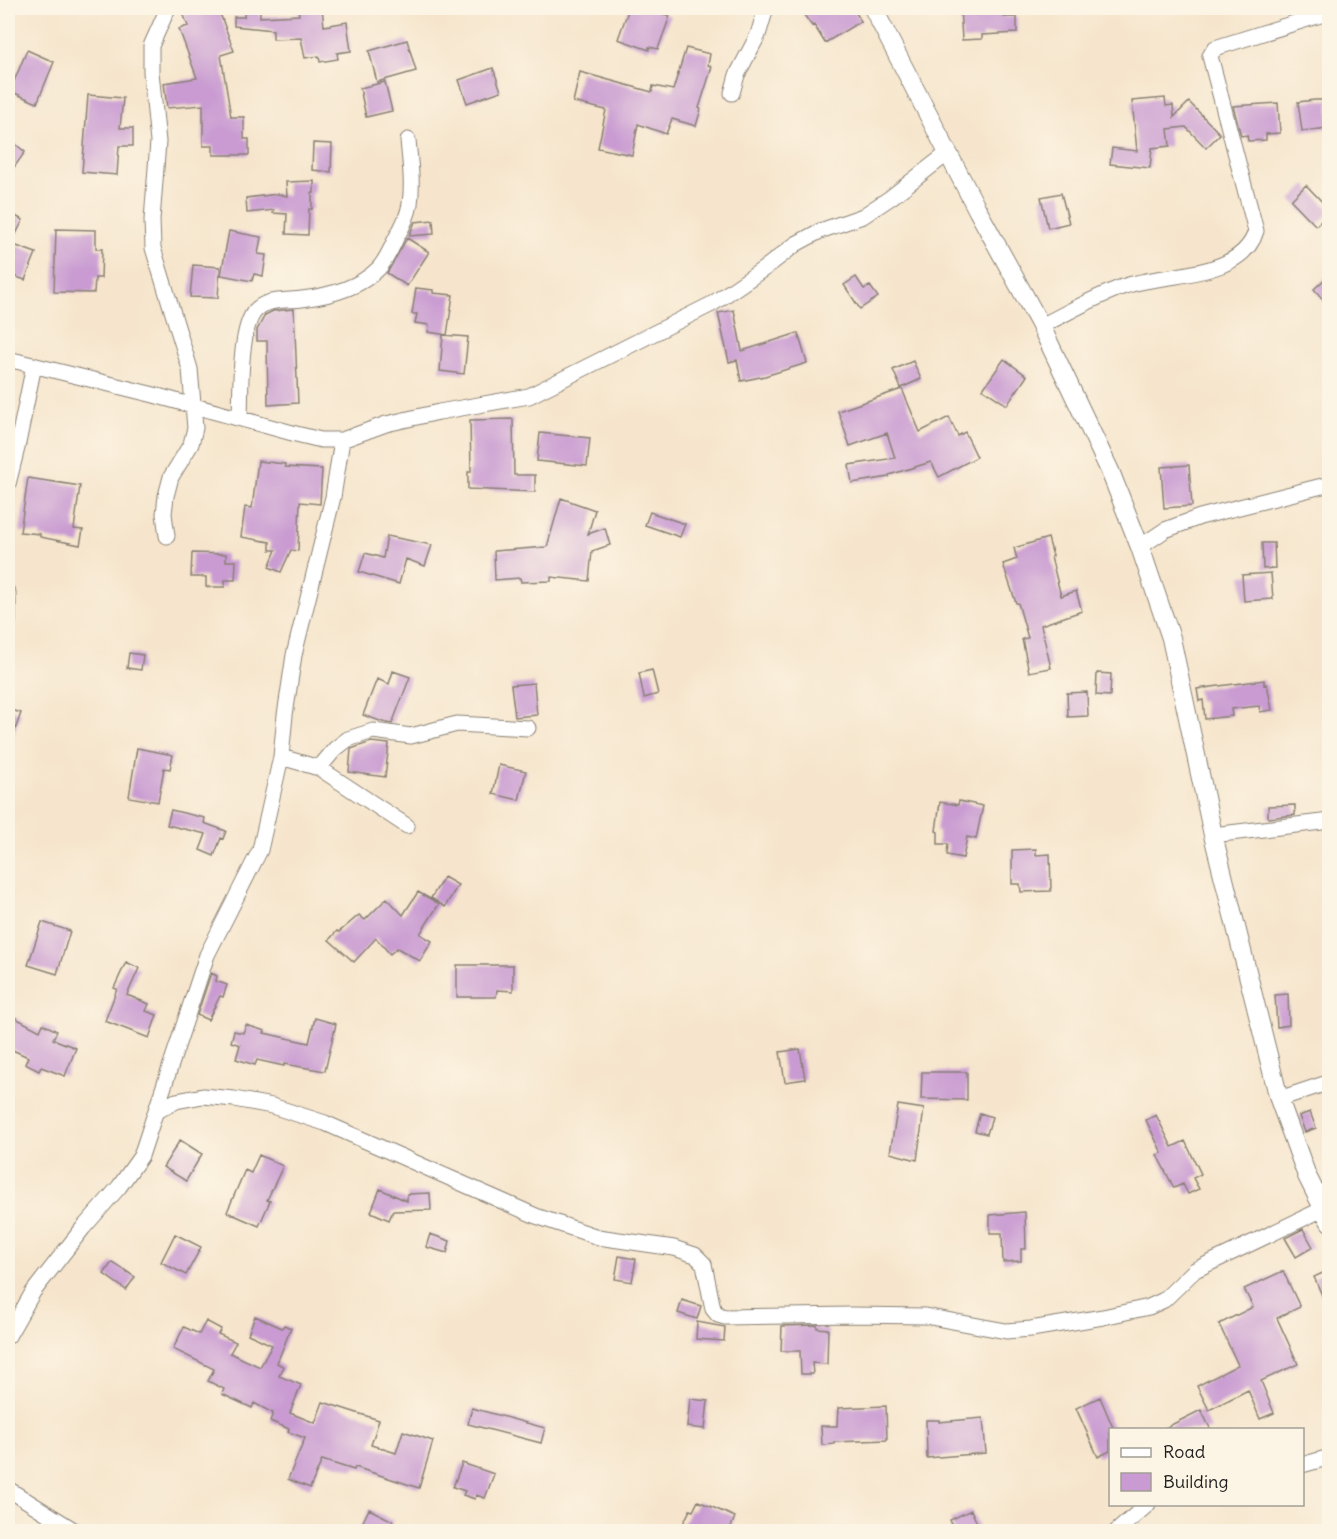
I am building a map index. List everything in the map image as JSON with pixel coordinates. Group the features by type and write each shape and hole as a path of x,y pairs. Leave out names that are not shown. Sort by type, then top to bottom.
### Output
{"street":[{"path":"167,536 164,514 166,496 171,477 191,444 195,428 190,369 153,248 152,220 158,142 151,72 152,46 168,8"},
{"path":"732,93 737,75 758,35 766,8"},
{"path":"157,1112 176,1101 203,1096 272,1106 326,1123 536,1216 598,1237 674,1248 695,1255 704,1264 713,1309 718,1315 725,1317 925,1316 1006,1331 1103,1317 1149,1307 1164,1300 1195,1270 1326,1215 1307,1176 1279,1099 1213,835 1171,638 1140,547 1110,471 1041,326 873,8"},
{"path":"1041,326 1097,297 1127,285 1215,268 1236,257 1253,242 1256,231 1210,56 1215,48 1329,12"},
{"path":"240,418 247,324 255,310 268,303 336,292 366,278 378,269 388,255 410,206 408,140"},
{"path":"8,359 321,440 342,440 397,422 529,396 712,304 796,244 820,231 863,216 948,153"},
{"path":"8,484 34,365"},
{"path":"8,1336 33,1292 83,1228 119,1187 141,1156 207,955 260,850 281,757 294,655 333,497 342,440"},
{"path":"1140,547 1165,530 1200,517 1329,484"},
{"path":"8,592 8,622"},
{"path":"319,768 335,749 348,739 373,731 411,736 457,724 528,728"},
{"path":"281,757 319,768 407,826"},
{"path":"1213,835 1329,821"},
{"path":"1279,1099 1329,1082"},
{"path":"1304,1464 1329,1456"},
{"path":"8,1489 77,1532"},
{"path":"1116,1532 1146,1506"}],"building":[{"path":"200,8 218,8 234,51 221,55 231,117 244,117 244,139 249,139 249,155 213,155 213,146 203,146 203,105 167,108 164,83 197,78 179,29 188,26 183,13"},
{"path":"245,8 260,8 260,17 299,15 298,8 322,8 324,26 347,22 351,51 337,53 338,59 320,62 319,56 305,58 301,38 273,39 273,30 234,26 234,17 244,17"},
{"path":"629,8 663,8 661,13 670,16 658,49 649,47 649,50 618,39"},
{"path":"799,8 853,8 861,21 825,43 814,25 812,26"},
{"path":"960,8 1003,8 1004,17 1017,17 1017,33 982,35 982,39 962,40"},
{"path":"407,40 416,71 377,82 369,51"},
{"path":"686,48 710,54 708,65 712,67 699,108 701,109 696,126 672,119 666,134 638,124 632,155 598,148 606,110 573,102 580,72 652,92 653,86 673,90"},
{"path":"27,50 54,62 37,103 10,91"},
{"path":"493,68 501,91 467,103 459,80"},
{"path":"385,82 392,111 366,117 360,88"},
{"path":"88,95 123,98 120,128 133,128 133,146 119,146 117,175 82,172"},
{"path":"1165,98 1166,106 1173,105 1174,117 1189,102 1220,134 1206,148 1186,127 1168,129 1170,146 1152,148 1150,168 1110,164 1112,148 1137,151 1132,101"},
{"path":"1329,100 1329,128 1302,131 1298,102"},
{"path":"1278,103 1280,133 1266,134 1266,140 1248,141 1247,135 1241,136 1233,106"},
{"path":"8,138 25,152 8,176"},
{"path":"313,143 332,144 331,172 312,170"},
{"path":"314,181 312,209 309,209 308,235 286,234 287,214 273,213 274,210 247,213 246,198 278,194 287,196 286,182"},
{"path":"1306,185 1329,209 1329,213 1316,226 1291,200"},
{"path":"1061,193 1069,223 1048,228 1041,197"},
{"path":"8,212 23,220 11,244 36,253 25,280 8,274"},
{"path":"433,220 434,234 409,236 415,222"},
{"path":"56,229 96,230 96,249 102,249 101,278 95,278 94,293 54,292"},
{"path":"229,231 261,237 258,254 266,255 263,276 254,274 252,281 221,275"},
{"path":"407,238 429,252 407,286 387,273"},
{"path":"193,265 220,267 218,298 190,297"},
{"path":"1329,275 1329,307 1314,289"},
{"path":"856,277 864,289 870,286 878,297 860,309 844,285"},
{"path":"416,288 453,295 447,335 428,332 429,325 415,323 417,314 412,314"},
{"path":"294,309 298,403 268,405 267,341 257,341 257,330 265,315 273,311"},
{"path":"734,310 742,351 798,333 807,363 741,381 737,360 729,362 718,313"},
{"path":"443,335 468,337 464,374 440,371"},
{"path":"1004,359 1027,376 1007,405 983,389"},
{"path":"913,361 921,379 901,388 893,370"},
{"path":"902,389 920,432 949,417 958,436 965,432 977,457 939,477 931,462 889,475 889,477 852,483 849,465 895,458 887,433 850,446 838,411"},
{"path":"513,419 514,475 535,475 535,492 468,489 468,472 471,472 470,420"},
{"path":"540,433 590,438 587,466 537,461"},
{"path":"258,461 285,464 285,467 322,469 320,504 300,502 298,551 291,550 281,572 269,567 276,550 270,550 270,542 241,537 245,507 252,508"},
{"path":"1189,465 1192,506 1164,508 1161,467"},
{"path":"28,478 80,486 74,529 83,530 80,545 40,537 40,534 20,532"},
{"path":"561,498 595,510 588,534 605,528 610,545 592,551 589,581 551,577 551,581 521,582 520,578 495,580 494,551 547,547"},
{"path":"650,512 685,524 680,537 645,525"},
{"path":"387,536 432,545 425,566 406,559 399,584 359,572 365,553 383,558"},
{"path":"1048,538 1061,596 1076,591 1082,611 1041,625 1051,668 1029,672 1022,639 1028,638 1003,564 1017,559 1014,548"},
{"path":"1262,543 1274,543 1275,568 1263,569"},
{"path":"192,553 226,554 226,561 236,561 235,580 225,580 225,587 206,587 206,577 191,577"},
{"path":"1271,573 1273,599 1244,601 1242,575"},
{"path":"129,653 143,655 141,670 127,668"},
{"path":"652,670 658,694 644,698 639,673"},
{"path":"393,671 410,677 392,724 363,715 377,679 389,684"},
{"path":"1097,673 1111,674 1110,696 1096,695"},
{"path":"1264,680 1264,685 1267,684 1272,710 1260,712 1259,706 1231,709 1232,716 1205,719 1203,700 1199,701 1197,689"},
{"path":"534,683 537,715 515,717 511,685"},
{"path":"1087,692 1088,716 1068,717 1067,693"},
{"path":"8,709 21,713 9,747 8,747"},
{"path":"371,742 389,744 385,777 349,772 351,749"},
{"path":"137,748 173,755 170,769 164,768 158,802 129,797"},
{"path":"499,765 526,771 519,800 493,794"},
{"path":"959,801 983,806 976,839 967,837 963,858 947,855 948,844 938,844 938,832 936,831 940,802 958,805"},
{"path":"1295,805 1295,815 1268,818 1268,806"},
{"path":"171,810 205,818 204,823 226,831 214,856 200,850 206,834 167,825"},
{"path":"1036,849 1036,855 1050,854 1051,891 1021,892 1020,884 1012,884 1012,850"},
{"path":"444,877 458,885 445,907 431,898"},
{"path":"418,892 439,904 420,934 432,941 420,961 397,948 390,954 376,938 354,962 329,940 359,915 365,920 387,898 403,915"},
{"path":"42,922 70,931 57,974 28,965"},
{"path":"126,962 139,968 127,995 149,1004 146,1011 157,1015 149,1038 105,1021 117,989 114,988"},
{"path":"457,965 513,965 513,991 497,990 496,997 457,997"},
{"path":"211,973 217,976 216,981 227,985 223,997 220,996 208,1020 197,1015"},
{"path":"1288,994 1289,1025 1277,1027 1275,995"},
{"path":"8,1014 40,1031 43,1024 57,1031 53,1039 76,1048 65,1076 41,1067 39,1071 25,1064 28,1057 8,1048"},
{"path":"315,1018 336,1024 325,1071 257,1060 255,1065 236,1059 240,1045 231,1042 234,1031 243,1033 246,1025 265,1031 264,1033 309,1043"},
{"path":"800,1049 805,1079 785,1082 780,1052"},
{"path":"922,1072 967,1072 967,1100 921,1099"},
{"path":"898,1105 924,1109 917,1160 890,1153"},
{"path":"1310,1112 1316,1128 1305,1132 1299,1116"},
{"path":"980,1113 992,1117 987,1134 975,1131"},
{"path":"1156,1115 1172,1147 1185,1141 1201,1174 1193,1178 1199,1189 1188,1194 1183,1184 1174,1188 1157,1155 1162,1153 1146,1120"},
{"path":"180,1140 202,1154 186,1181 163,1167"},
{"path":"259,1155 283,1166 267,1200 270,1201 259,1226 227,1212 245,1170 251,1173"},
{"path":"380,1189 407,1201 407,1194 430,1193 431,1210 393,1211 389,1220 371,1212"},
{"path":"1025,1212 1026,1249 1021,1249 1021,1261 1003,1262 1002,1233 990,1233 990,1215"},
{"path":"1303,1229 1313,1247 1296,1257 1285,1238"},
{"path":"175,1234 201,1247 186,1275 161,1262"},
{"path":"430,1234 450,1241 447,1253 426,1247"},
{"path":"619,1256 636,1259 632,1282 615,1279"},
{"path":"112,1262 135,1277 126,1290 104,1274"},
{"path":"1329,1270 1329,1311 1314,1277"},
{"path":"1283,1271 1300,1307 1277,1318 1298,1364 1261,1381 1274,1413 1260,1419 1248,1390 1209,1410 1197,1386 1238,1365 1219,1324 1253,1307 1244,1289"},
{"path":"682,1300 701,1306 697,1319 678,1313"},
{"path":"255,1316 282,1328 284,1325 291,1328 277,1363 284,1367 279,1376 301,1385 290,1413 315,1423 323,1402 379,1420 371,1445 396,1453 403,1431 433,1441 419,1488 355,1467 354,1470 322,1460 310,1488 288,1479 305,1438 288,1432 289,1429 270,1421 273,1413 254,1403 252,1408 222,1394 224,1389 208,1381 214,1369 173,1349 184,1327 199,1334 206,1321 221,1329 218,1334 236,1342 230,1353 260,1367 272,1345 248,1334"},
{"path":"697,1322 725,1327 724,1341 696,1339"},
{"path":"817,1325 817,1328 828,1329 827,1364 812,1363 813,1374 801,1374 800,1351 781,1351 782,1326"},
{"path":"1100,1397 1113,1428 1109,1428 1109,1452 1098,1457 1076,1408"},
{"path":"690,1399 708,1401 705,1429 687,1427"},
{"path":"886,1406 887,1440 834,1442 834,1444 822,1445 821,1426 837,1426 838,1408"},
{"path":"472,1408 545,1428 541,1443 468,1424"},
{"path":"1201,1410 1210,1428 1165,1428"},
{"path":"983,1418 986,1453 927,1458 926,1420 939,1420 939,1422"},
{"path":"462,1463 494,1474 485,1498 476,1495 475,1499 463,1495 465,1491 453,1487"},
{"path":"698,1501 735,1517 729,1532 679,1532 690,1510 693,1511"},
{"path":"369,1509 393,1521 387,1532 358,1532"},
{"path":"971,1510 981,1532 955,1532 950,1520"}]}
